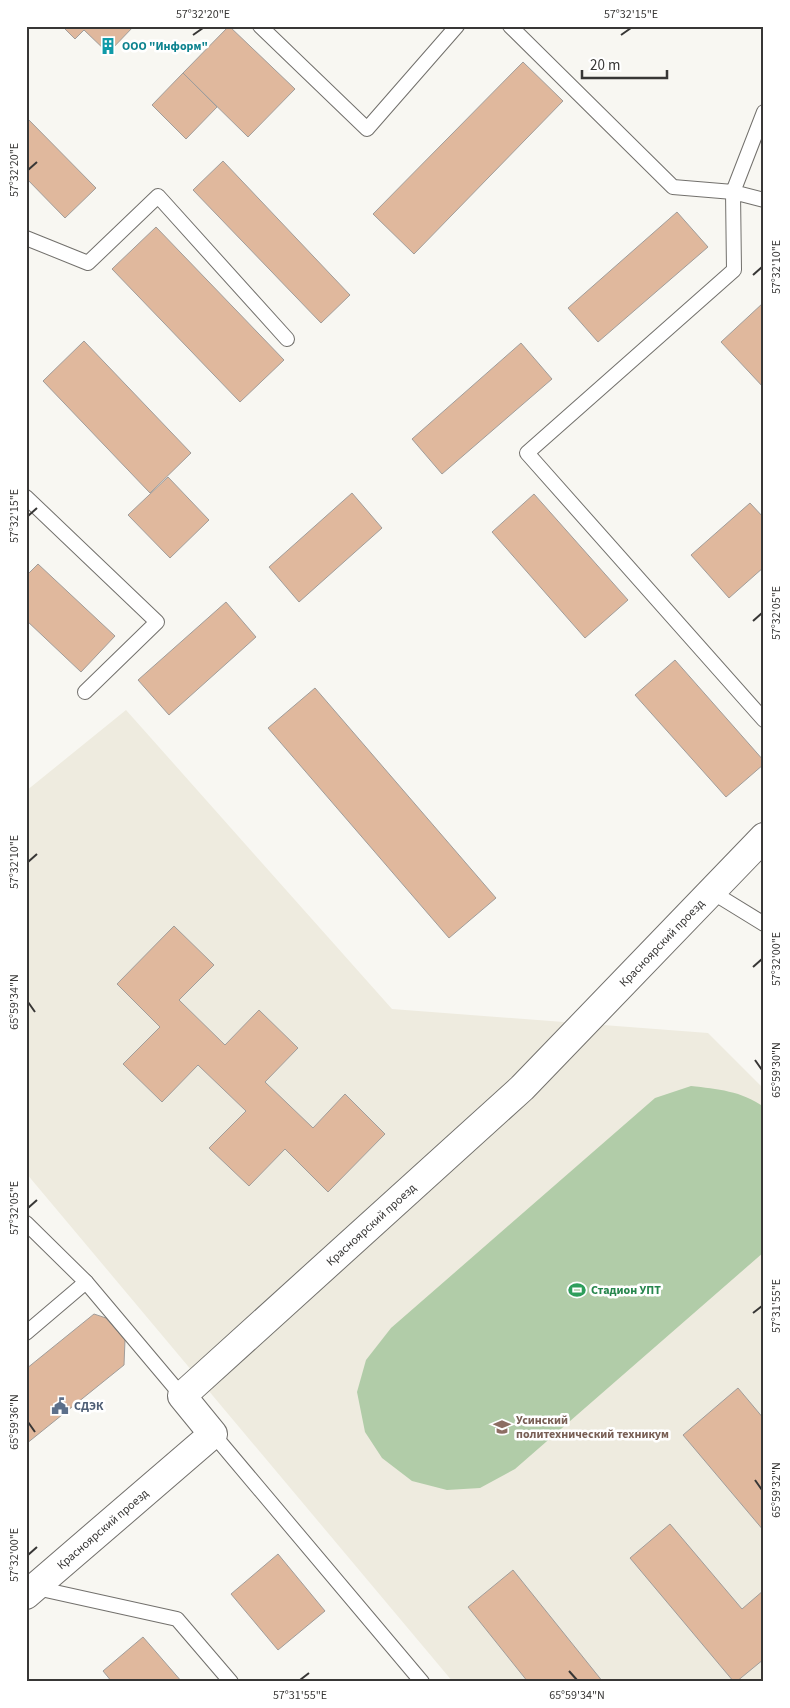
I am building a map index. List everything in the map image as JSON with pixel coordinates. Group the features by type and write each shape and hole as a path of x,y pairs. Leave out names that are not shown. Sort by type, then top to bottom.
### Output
{"street":[{"name":"Красноярский проезд","path":"182,1396 522,1088 764,837"},
{"path":"182,1396 213,1434"},
{"name":"Красноярский проезд","path":"29,1589 213,1434"}],"lane":[{"path":"260,26 367,129 457,26"},
{"path":"510,26 673,187 733,192 764,200"},
{"path":"764,112 733,192 734,270 527,453 764,720"},
{"path":"26,238 88,263 158,196 287,339"},
{"path":"26,497 157,622 85,692"},
{"path":"712,892 764,924"},
{"path":"26,1224 86,1282 182,1396"},
{"path":"26,1333 86,1282"},
{"path":"213,1434 422,1682"},
{"path":"29,1589 177,1619 231,1682"}],"shaded area":[{"name":"Усинский политехнический техникум","path":"126,710 392,1009 708,1033 764,1089 764,1682 453,1682 26,1173 26,791"}],"green space":[{"name":"Стадион УПТ","path":"691,1086 738,1094 764,1107 764,1252 515,1469 480,1488 447,1490 412,1481 382,1458 365,1432 357,1392 366,1360 391,1328 655,1098"}],"building":[{"name":"ООО \"Информ\"","path":"62,26 134,26 108,53 84,30 75,39"},
{"path":"229,26 295,89 248,137 183,73"},
{"path":"523,62 563,101 414,254 373,214"},
{"path":"183,73 217,107 186,139 152,105"},
{"path":"26,117 96,188 65,218 26,178"},
{"path":"223,161 350,295 321,323 193,190"},
{"path":"677,212 708,247 598,342 568,308"},
{"path":"156,227 284,360 240,402 112,269"},
{"path":"764,303 764,388 721,342"},
{"path":"84,341 191,453 150,493 43,381"},
{"path":"521,343 552,379 442,474 412,439"},
{"path":"168,477 209,520 170,558 128,515"},
{"path":"352,493 382,528 299,602 269,567"},
{"path":"534,494 628,600 585,638 492,532"},
{"path":"750,503 764,518 764,567 729,598 691,555"},
{"path":"38,564 115,636 81,672 26,620 26,576"},
{"path":"226,602 256,637 169,715 138,680"},
{"path":"675,660 764,761 764,764 726,797 635,695"},
{"path":"315,688 496,898 449,938 268,728"},
{"path":"174,926 214,965 179,1000 225,1045 259,1010 298,1048 265,1082 313,1128 345,1094 385,1134 328,1192 285,1149 249,1186 209,1148 246,1111 198,1065 162,1102 123,1064 160,1027 117,984"},
{"path":"94,1314 106,1318 125,1340 124,1365 26,1444 26,1369"},
{"path":"738,1388 764,1419 764,1531 683,1435"},
{"path":"670,1524 742,1609 764,1590 764,1659 736,1682 734,1682 630,1558"},
{"path":"278,1554 325,1611 278,1650 231,1594"},
{"path":"513,1570 603,1682 528,1682 468,1607"},
{"path":"143,1637 182,1682 112,1682 103,1671"}],"place":[{"name":"ООО \"Информ\"","path":"108,46"},
{"name":"Стадион УПТ","path":"577,1290"},
{"name":"СДЭК","path":"60,1406"},
{"name":"Усинский политехнический техникум","path":"502,1427"}]}
